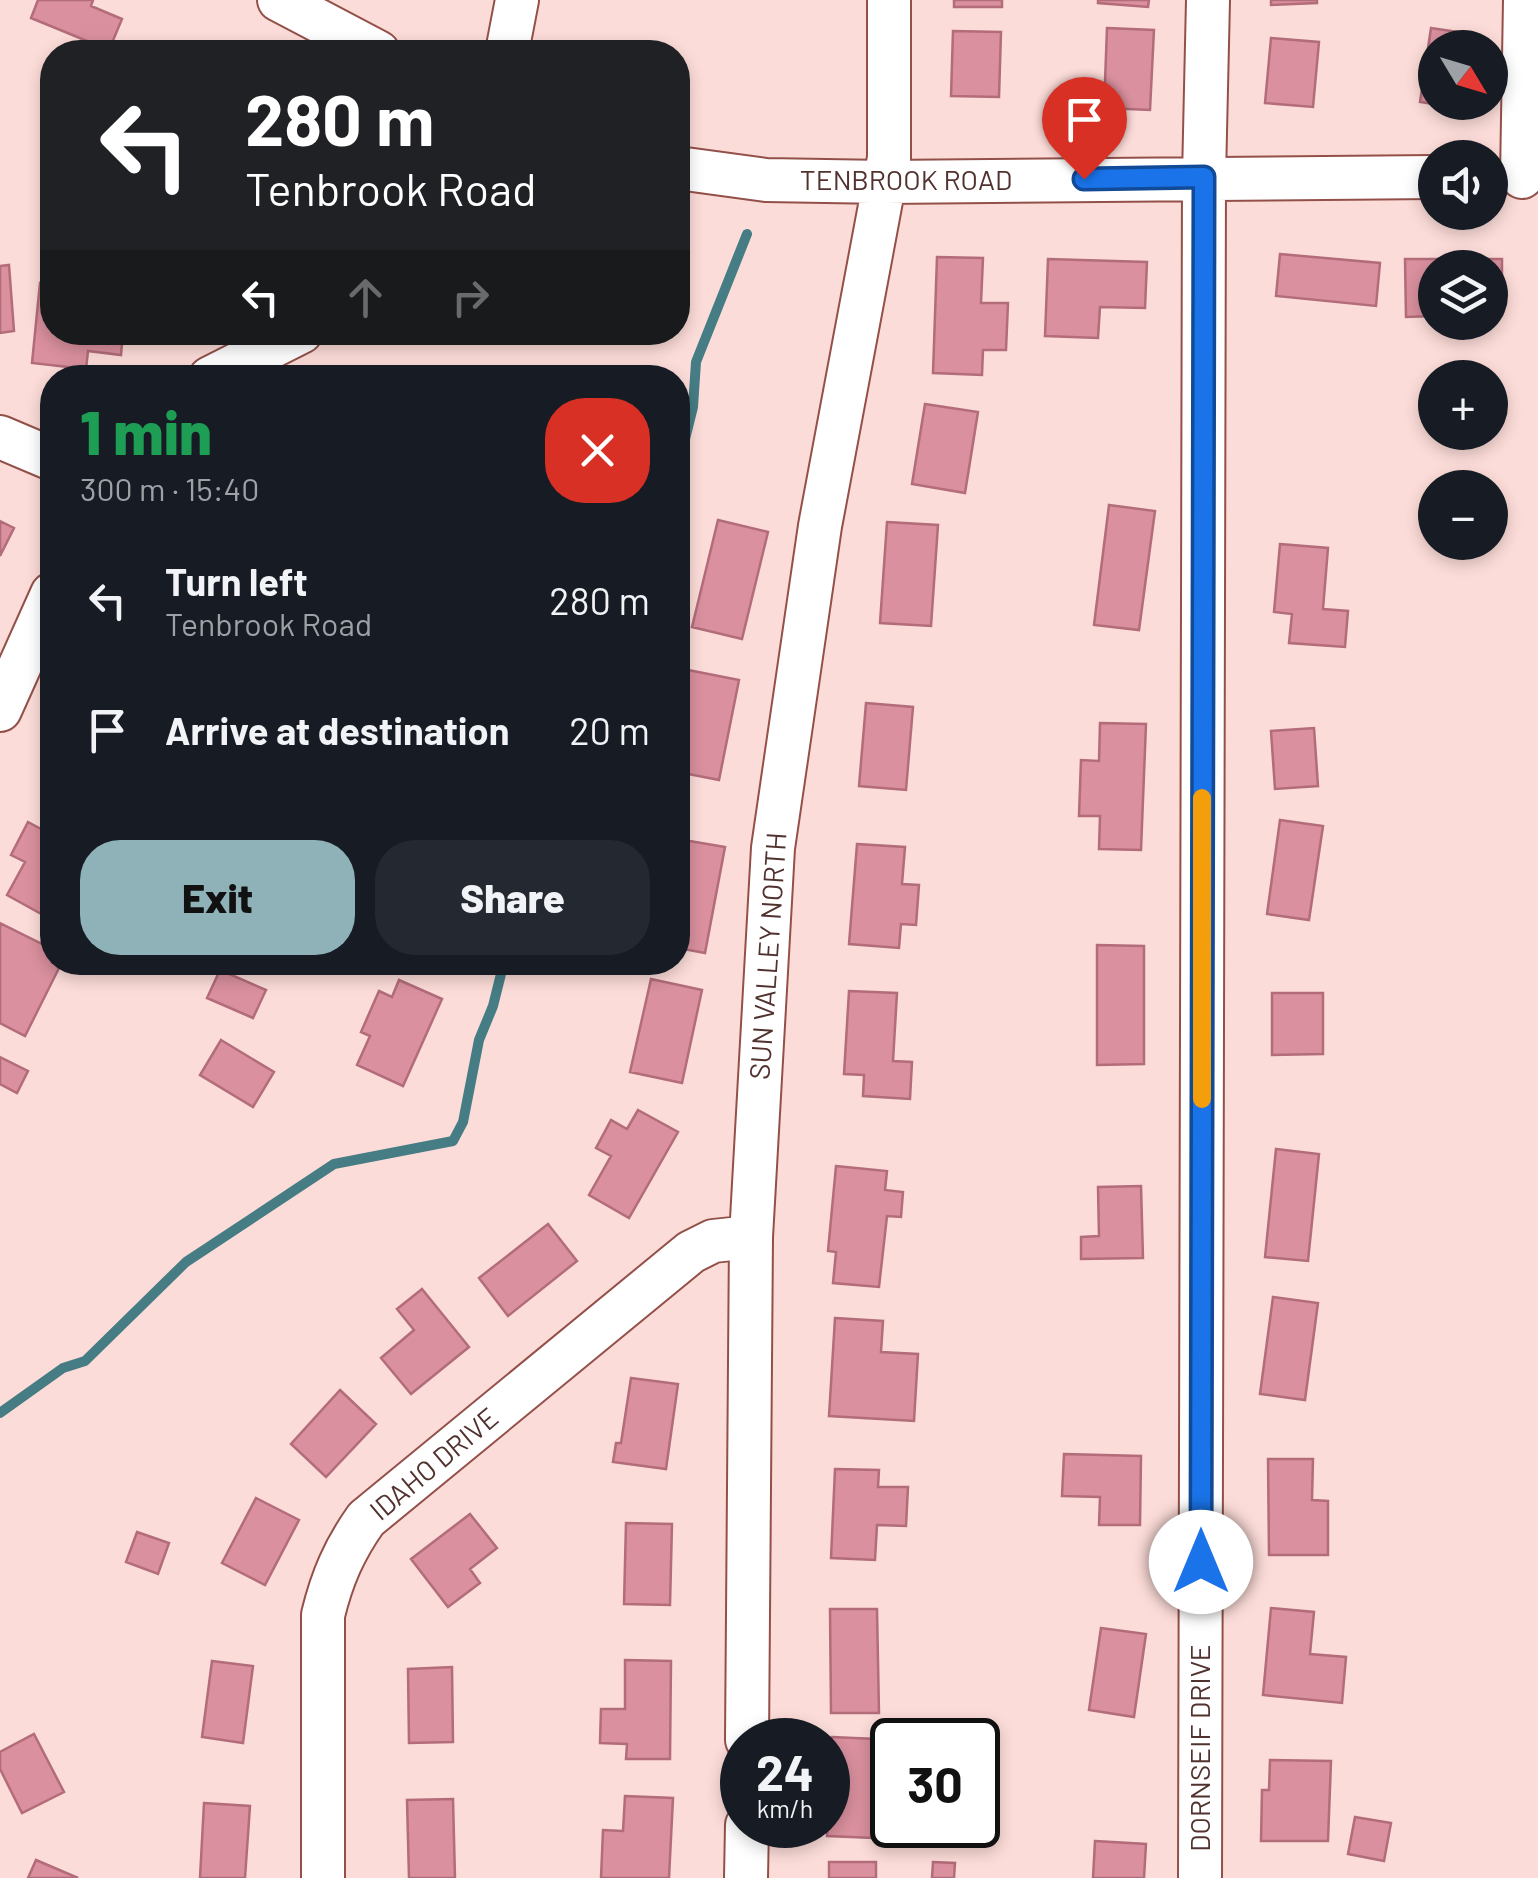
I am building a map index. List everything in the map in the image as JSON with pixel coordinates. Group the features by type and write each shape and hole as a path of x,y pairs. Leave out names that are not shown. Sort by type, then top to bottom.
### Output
{"street":[{"path":"280,0 355,40"},
{"path":"509,40 517,0"},
{"name":"SUN VALLEY NORTH","path":"747,1718 751,1238 775,831 820,526 886,182 890,125 889,0"},
{"name":"DORNSEIF DRIVE","path":"1200,1878 1204,177 1208,0"},
{"path":"1517,177 1525,0"},
{"name":"TENBROOK ROAD","path":"690,170 766,180 886,182 1418,177"},
{"path":"236,365 276,345"},
{"path":"0,437 40,454"},
{"path":"0,710 40,621"},
{"name":"IDAHO DRIVE","path":"323,1878 324,1615 332,1579 347,1546 366,1520 691,1252 713,1240 751,1238"},
{"path":"746,1848 746,1878"}],"building":[{"path":"38,0 93,0 91,6 122,19 113,40 85,40 31,18"},
{"path":"954,0 1002,0 1002,7 954,7"},
{"path":"1098,0 1149,0 1148,7"},
{"path":"1271,0 1317,0 1317,3 1271,5"},
{"path":"1107,28 1154,30 1150,110 1104,108"},
{"path":"953,31 1001,32 999,97 951,96"},
{"path":"1271,38 1319,42 1313,107 1265,103"},
{"path":"1280,254 1380,263 1376,306 1276,296"},
{"path":"937,257 983,258 981,303 1008,303 1006,350 983,350 982,375 933,373"},
{"path":"1048,259 1147,262 1145,308 1100,307 1098,338 1045,336"},
{"path":"1405,259 1418,259 1418,317 1406,317"},
{"path":"9,265 14,331 0,333 0,266"},
{"path":"40,283 40,345 122,345 121,355 88,351 86,365 32,363"},
{"path":"925,404 978,412 965,493 912,484"},
{"path":"1109,505 1155,511 1139,630 1094,625"},
{"path":"718,520 768,532 742,639 692,627"},
{"path":"0,521 14,528 0,556"},
{"path":"887,522 938,525 931,626 880,623"},
{"path":"1280,544 1328,548 1323,609 1348,611 1345,647 1289,643 1292,614 1274,612"},
{"path":"690,670 739,680 719,780 690,774"},
{"path":"866,703 913,707 906,790 859,786"},
{"path":"1100,723 1146,724 1141,850 1099,849 1100,816 1079,816 1081,760 1099,761"},
{"path":"1314,728 1318,786 1275,789 1271,731"},
{"path":"1280,820 1323,826 1309,920 1267,914"},
{"path":"28,822 40,828 40,913 7,895 25,862 11,855"},
{"path":"690,841 725,847 705,953 690,950"},
{"path":"857,844 905,847 902,884 919,885 916,925 901,924 899,948 849,944"},
{"path":"0,923 40,943 40,975 56,975 25,1036 0,1023"},
{"path":"1097,945 1144,946 1144,1064 1097,1065"},
{"path":"218,975 232,975 266,990 253,1018 207,998"},
{"path":"651,979 702,990 682,1083 630,1072"},
{"path":"399,980 442,999 403,1086 357,1065 370,1036 361,1032 379,991 392,997"},
{"path":"849,991 897,993 893,1061 912,1062 910,1099 863,1096 864,1075 844,1074"},
{"path":"1272,993 1323,993 1323,1054 1272,1055"},
{"path":"221,1040 274,1072 253,1107 200,1075"},
{"path":"0,1057 28,1071 17,1093 0,1084"},
{"path":"638,1110 678,1132 629,1218 589,1195 611,1156 596,1148 611,1120 627,1129"},
{"path":"1276,1149 1319,1154 1308,1261 1265,1257"},
{"path":"836,1166 887,1171 885,1190 903,1192 901,1217 887,1216 879,1287 833,1283 836,1252 828,1251"},
{"path":"1141,1186 1143,1258 1081,1259 1081,1237 1099,1236 1098,1187"},
{"path":"548,1224 577,1261 508,1316 479,1278"},
{"path":"422,1289 469,1347 411,1394 381,1358 414,1330 397,1309"},
{"path":"1273,1297 1318,1303 1305,1400 1260,1394"},
{"path":"835,1318 883,1321 881,1352 918,1354 914,1421 829,1416"},
{"path":"631,1378 678,1384 666,1469 613,1462 616,1443 621,1443"},
{"path":"340,1390 376,1424 326,1477 291,1444"},
{"path":"1064,1454 1141,1456 1140,1525 1099,1525 1100,1497 1062,1496"},
{"path":"1268,1459 1313,1459 1312,1500 1328,1501 1328,1555 1269,1555"},
{"path":"835,1469 879,1470 878,1487 908,1487 906,1526 877,1525 875,1560 831,1558"},
{"path":"256,1498 299,1520 265,1585 222,1563"},
{"path":"470,1514 497,1548 470,1569 480,1583 448,1607 411,1559"},
{"path":"626,1523 672,1524 670,1605 624,1604"},
{"path":"137,1532 169,1543 158,1574 126,1562"},
{"path":"1271,1608 1314,1612 1310,1654 1346,1657 1342,1703 1263,1695"},
{"path":"830,1609 877,1609 879,1713 831,1713"},
{"path":"1101,1628 1146,1634 1134,1717 1089,1710"},
{"path":"625,1660 671,1661 670,1759 626,1759 627,1744 600,1743 601,1709 625,1709"},
{"path":"212,1661 253,1666 243,1743 202,1737"},
{"path":"452,1667 453,1742 409,1743 408,1669"},
{"path":"34,1734 64,1792 22,1813 0,1769 0,1752"},
{"path":"850,1738 870,1739 870,1838 850,1837"},
{"path":"1270,1760 1331,1761 1328,1841 1261,1841 1262,1790 1269,1790"},
{"path":"625,1796 673,1798 669,1878 601,1878 603,1830 623,1831"},
{"path":"453,1799 455,1878 409,1878 407,1800"},
{"path":"204,1803 250,1806 245,1878 200,1878"},
{"path":"1355,1817 1391,1823 1384,1861 1348,1854"},
{"path":"1095,1841 1146,1844 1144,1878 1093,1878"},
{"path":"36,1860 78,1878 28,1878"},
{"path":"829,1862 876,1862 876,1878 829,1878"},
{"path":"933,1862 955,1863 954,1878 932,1878"}],"waterway":[{"path":"690,419 696,362 747,234"},
{"path":"0,1413 63,1368 85,1361 186,1262 334,1164 453,1141 463,1122 479,1040 501,975"}],"slow traffic":[{"path":"1202,798 1202,1099"}],"route":[{"path":"1084,179 1204,177 1201,1562"}]}
